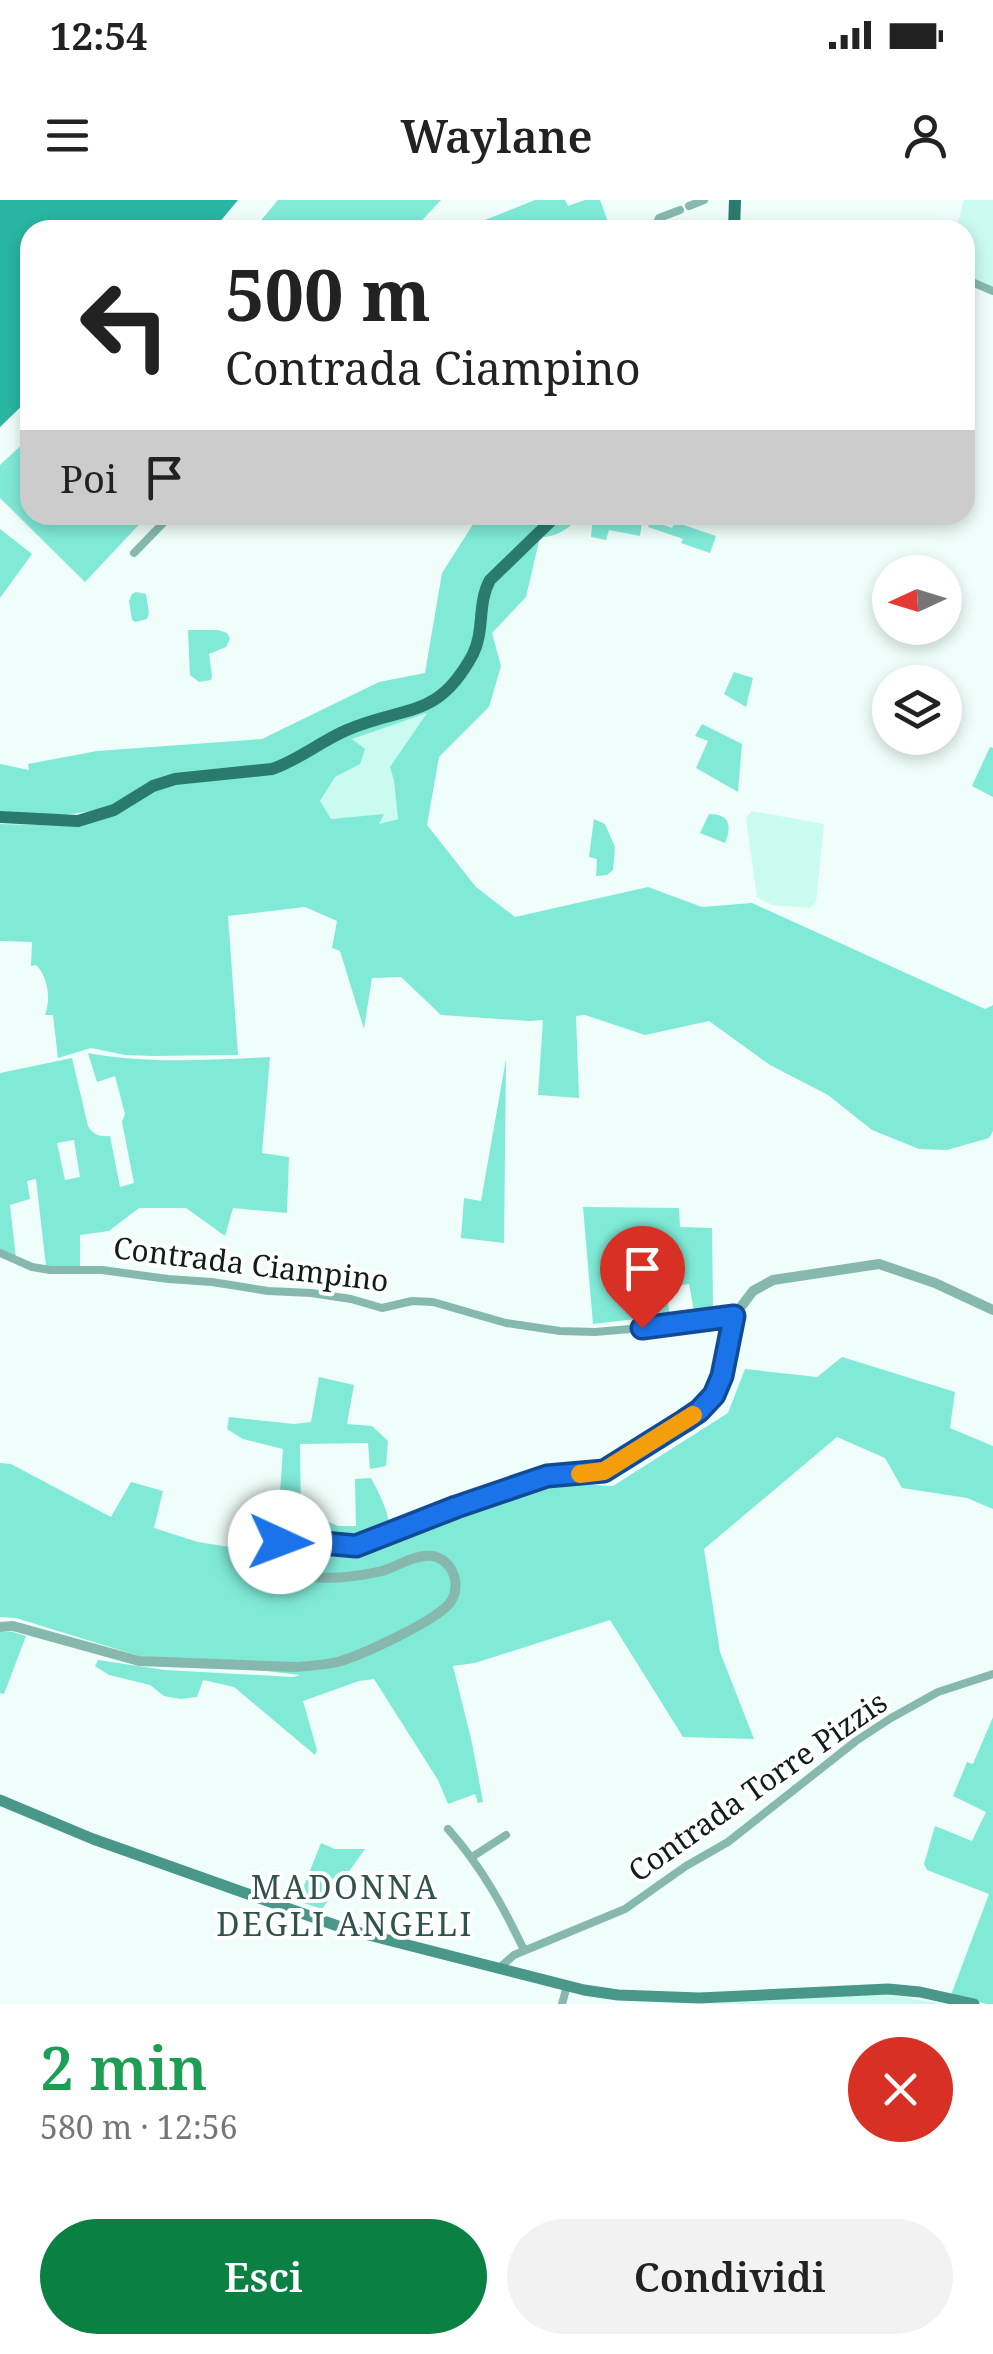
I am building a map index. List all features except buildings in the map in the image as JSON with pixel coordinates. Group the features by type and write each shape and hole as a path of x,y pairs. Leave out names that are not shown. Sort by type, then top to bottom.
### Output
{"main road":[{"path":"0,817 78,821 114,810 153,786 175,779 272,769 345,730 432,703 444,693 480,639 483,592 490,580 547,525"},
{"path":"0,1800 93,1839 349,1930 568,1986 618,1994 699,1998 888,1989 974,2004"}],"street":[{"path":"659,220 704,200"},
{"path":"134,553 161,525"},
{"name":"Contrada Ciampino","path":"0,1253 50,1270 102,1270 268,1291 311,1292 382,1308 412,1300 433,1302 506,1323 560,1331 642,1328 734,1316"},
{"path":"0,1627 13,1626 140,1661 296,1668 342,1660 411,1629 448,1606 454,1598 455,1576 448,1564 436,1556 423,1556 384,1570 317,1579 280,1564 275,1548 280,1542 356,1546 547,1476 604,1471 699,1411 714,1395 722,1376 734,1316 753,1290 774,1280 879,1264 935,1283 993,1310"},
{"name":"Contrada Torre Pizzis","path":"498,1970 524,1950 625,1909 728,1842 891,1718 938,1692 993,1674"},
{"path":"448,1829 502,1903 524,1950"},
{"path":"472,1857 506,1835"},
{"path":"562,2004 568,1986"}],"shaded area":[{"path":"0,200 238,200 221,220 20,220 20,408 0,427"},
{"path":"278,200 441,200 422,220 261,220"},
{"path":"535,200 565,200 568,206 600,200 607,220 485,220"},
{"path":"964,200 993,200 993,288 975,280 975,220 959,220"},
{"path":"20,446 20,518 0,498 0,465"},
{"path":"27,525 139,525 85,582"},
{"path":"473,525 544,525 542,532 550,525 572,525 552,536 540,537 526,597 492,633 501,666 489,707 439,757 427,825 476,887 515,917 648,887 702,907 752,903 985,1009 993,1005 993,1131 989,1138 947,1150 919,1149 872,1130 828,1095 770,1065 709,1021 645,1035 585,1015 576,1016 579,1098 538,1095 543,1020 441,1015 401,977 372,978 364,1029 340,951 332,948 337,921 305,907 228,916 238,1055 125,1055 91,1048 58,1058 53,1015 45,1015 46,982 36,965 31,966 32,942 0,941 0,824 77,826 119,802 74,814 0,811 0,764 29,770 28,764 97,751 262,739 379,682 425,673 442,573","holes":["427,713 390,767 398,819 379,824 384,814 331,819 320,801 335,777 360,764 365,749 352,739"]},
{"path":"592,525 642,525 640,536 609,530 606,540 591,537"},
{"path":"684,525 716,536 710,553 648,527"},
{"path":"0,529 32,554 0,598"},
{"path":"136,592 146,594 149,613 147,619 135,622 129,601"},
{"path":"188,630 218,630 230,639 226,647 209,654 211,680 199,682 190,675"},
{"path":"734,672 753,678 746,707 724,694"},
{"path":"428,712 390,767 398,819 378,824 383,815 331,819 320,802 351,739"},
{"path":"702,724 742,744 738,792 696,768 708,741 695,736"},
{"path":"990,747 993,748 993,797 972,786"},
{"path":"752,811 824,824 816,902 810,908 773,905 757,897 746,818"},
{"path":"709,814 728,822 725,843 700,833"},
{"path":"594,819 605,824 615,847 613,870 607,875 596,876 597,859 589,857"},
{"path":"88,1053 156,1060 270,1057 262,1153 289,1157 287,1213 233,1208 225,1236 186,1208 139,1208 109,1231 80,1235 80,1268 46,1266 36,1179 27,1181 30,1199 10,1205 16,1259 0,1251 0,1073 72,1058 88,1126 97,1135 110,1136 120,1187 134,1183 122,1122 125,1114 115,1076 97,1082","holes":["74,1140 80,1177 65,1180 57,1143"]},
{"path":"506,1059 504,1243 461,1238 464,1198 481,1201"},
{"path":"583,1207 679,1208 680,1227 712,1228 713,1308 694,1311 689,1284 665,1288 670,1315 593,1324"},
{"path":"842,1357 955,1392 950,1428 993,1446 993,1509 967,1498 902,1488 885,1458 837,1437 704,1549 720,1652 754,1739 683,1737 610,1620 475,1663 453,1666 483,1802 478,1803 475,1794 448,1804 438,1780 374,1679 303,1701 317,1750 315,1755 234,1687 203,1680 197,1697 180,1699 164,1696 150,1685 109,1675 95,1666 98,1660 165,1670 300,1675 139,1656 16,1618 0,1617 0,1463 11,1464 111,1517 131,1482 163,1491 154,1528 198,1542 255,1551 274,1567 279,1548 285,1543 370,1549 438,1518 540,1482 613,1486 728,1413 745,1369 817,1377"},
{"path":"319,1377 354,1385 347,1424 372,1426 388,1441 386,1466 370,1469 368,1443 300,1444 301,1520 356,1526 355,1479 371,1478 390,1529 354,1544 277,1537 283,1449 243,1439 227,1429 229,1417 294,1424 311,1422"},
{"path":"0,1632 26,1636 4,1694 0,1693"},
{"path":"993,1717 993,2004 987,2004 951,1995 989,1894 927,1870 924,1864 935,1826 972,1841 986,1812 953,1796 967,1762 973,1764"},
{"path":"321,1843 335,1849 365,1849 322,1909 298,1901"},
{"path":"859,1994 942,2004 703,2004 792,1997"}],"slow traffic":[{"path":"580,1474 604,1471 693,1415"}],"district":[{"name":"MADONNA DEGLI ANGELI","path":"345,1906"}],"route":[{"path":"280,1542 356,1546 547,1476 604,1471 699,1411 714,1395 722,1376 734,1316 642,1328"}]}
